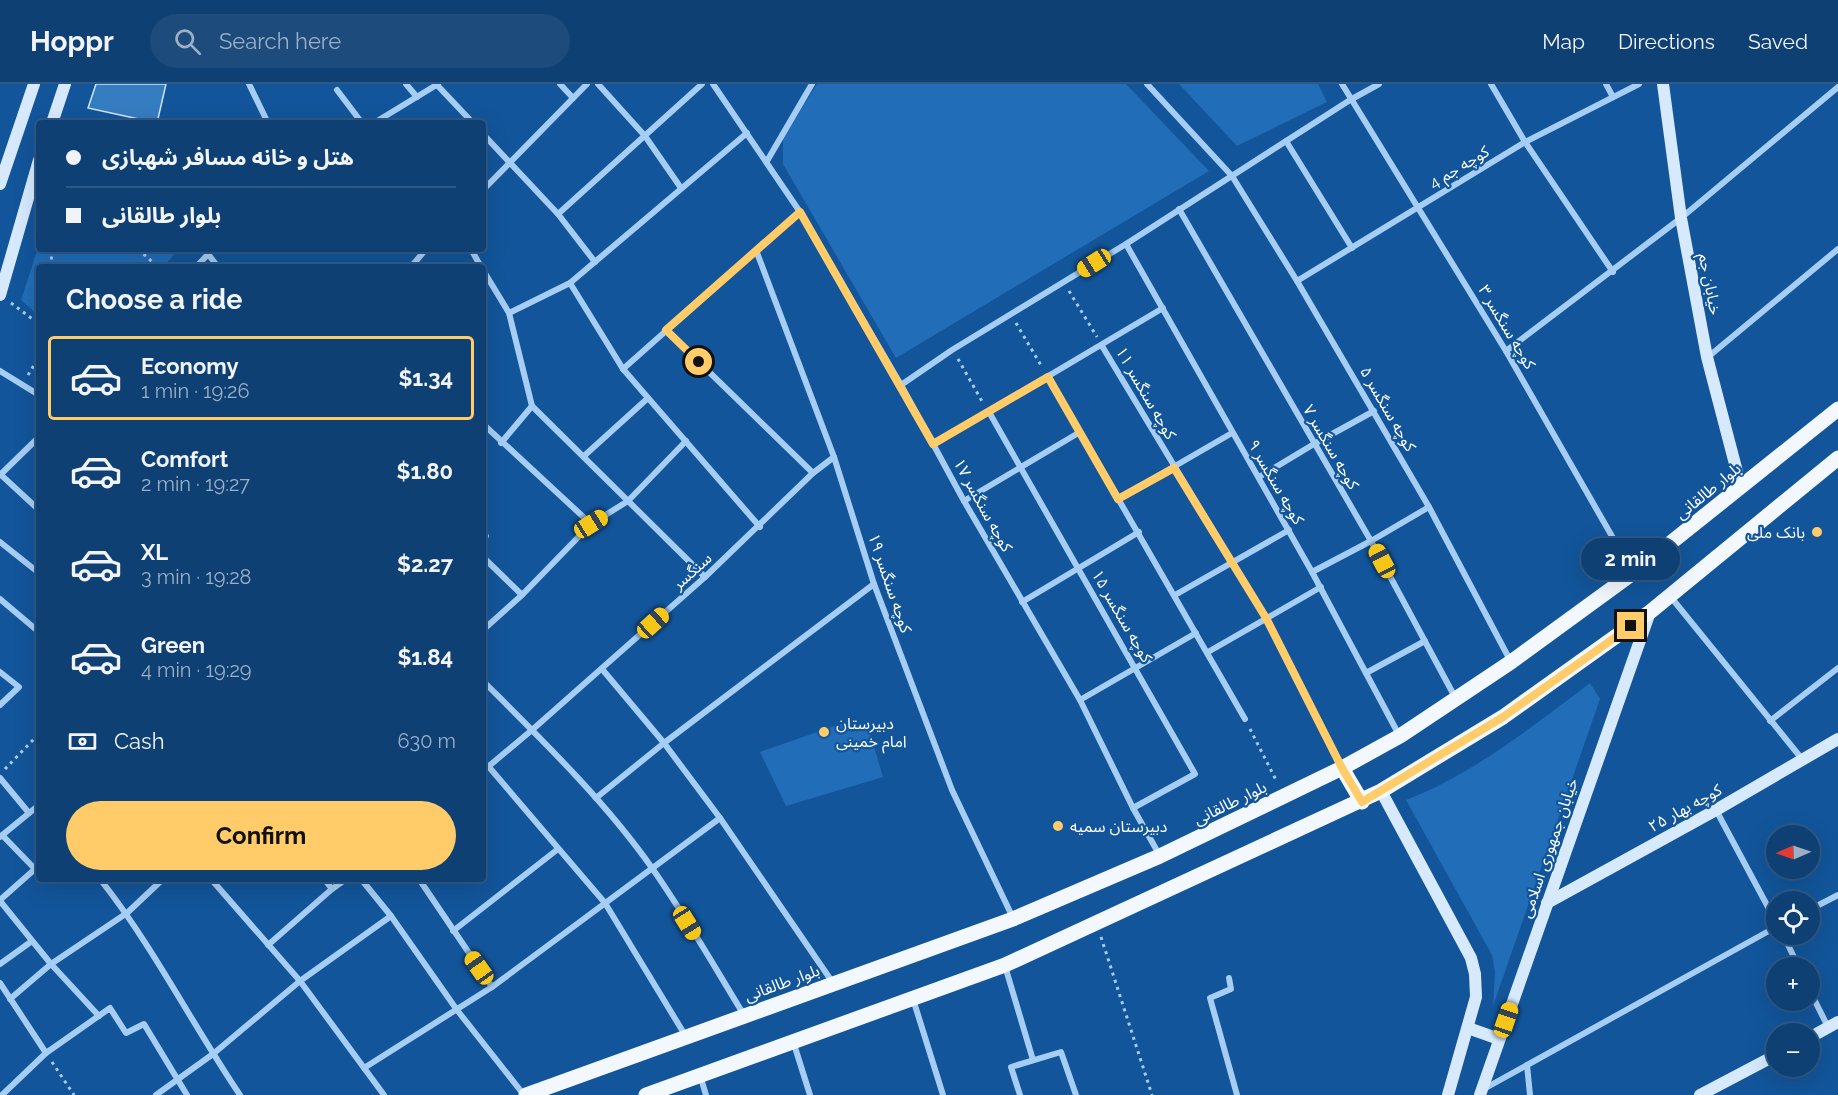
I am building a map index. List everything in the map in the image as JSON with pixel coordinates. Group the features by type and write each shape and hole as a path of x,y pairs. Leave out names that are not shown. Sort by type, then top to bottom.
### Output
{"main road":[{"name":"بلوار طالقانی","path":"525,1095 1013,919 1160,856 1342,768 1400,736 1511,662 1633,573 1838,409"},
{"path":"646,1095 1005,965 1362,802 1503,717 1650,612 1838,458"},
{"path":"1342,768 1362,802"}],"street":[{"path":"0,184 34,84"},
{"path":"53,120 65,84"},
{"path":"249,84 267,120"},
{"path":"406,84 417,97"},
{"path":"379,120 437,84 470,120"},
{"path":"560,84 573,98"},
{"path":"486,187 587,84"},
{"path":"598,84 645,136 681,188"},
{"path":"558,214 702,84"},
{"name":"کوچه سنگسر ۱۷","path":"713,84 800,212 901,385 964,501 1080,700 1133,808 1160,856"},
{"path":"767,161 812,84"},
{"name":"کوچه سنگسر ۵","path":"1147,84 1232,176 1374,411 1429,507 1511,662"},
{"name":"کوچه سنگسر ۳","path":"1342,84 1506,351 1633,573"},
{"path":"901,385 952,350 1379,84"},
{"path":"1491,84 1525,142 1613,272"},
{"path":"1606,84 1613,97"},
{"name":"کوچه جم 4","path":"1297,281 1525,142 1639,84"},
{"name":"خیابان جم","path":"1663,84 1681,218 1707,357 1741,487"},
{"path":"1506,351 1613,272 1681,218 1838,87"},
{"path":"337,90 360,120"},
{"path":"509,313 570,283 747,133"},
{"path":"486,137 558,214 595,262"},
{"path":"1286,141 1352,248"},
{"path":"0,295 36,170"},
{"name":"کوچه سنگسر ۷","path":"1179,209 1371,541 1456,700"},
{"path":"623,369 800,212"},
{"name":"کوچه سنگسر ۹","path":"1126,243 1232,434 1321,587 1400,736"},
{"path":"1707,357 1838,249"},
{"name":"کوچه سنگسر ۱۹","path":"756,250 834,457 874,584 952,790 1013,919"},
{"path":"199,264 210,252"},
{"path":"414,264 424,252"},
{"path":"486,275 509,313 532,406 705,577"},
{"path":"570,283 623,369 760,527"},
{"path":"933,444 1163,308"},
{"path":"666,330 813,473"},
{"name":"کوچه سنگسر ۱۱","path":"1102,346 1266,618 1342,768"},
{"path":"0,371 36,393"},
{"path":"1048,377 1245,719"},
{"path":"584,456 648,398"},
{"path":"501,442 532,406"},
{"path":"1259,477 1374,411"},
{"name":"کوچه سنگسر ۱۵","path":"989,412 1195,774 1133,808"},
{"path":"486,427 591,524"},
{"path":"964,501 1080,432"},
{"path":"1118,499 1232,434"},
{"path":"36,439 0,475 36,507"},
{"path":"486,627 522,595 591,524 628,501 686,441"},
{"name":"سنگسر","path":"486,769 705,577 760,527 813,473 834,457"},
{"path":"1312,572 1429,507"},
{"path":"1175,595 1289,530"},
{"path":"1022,602 1139,532"},
{"path":"0,542 36,571"},
{"path":"486,560 522,595"},
{"path":"596,798 664,743 874,584"},
{"path":"1208,652 1321,587"},
{"path":"1669,596 1802,759"},
{"path":"0,599 36,629"},
{"name":"خیابان جمهوری اسلامی","path":"1481,1093 1650,612"},
{"path":"1080,700 1196,633"},
{"path":"1366,673 1425,641"},
{"path":"1770,721 1838,668"},
{"path":"602,669 664,743 720,818 833,984"},
{"path":"0,672 19,687 0,705"},
{"path":"486,684 596,798 652,867 745,1016"},
{"name":"کوچه بهار ۲۵","path":"1547,903 1838,740"},
{"path":"486,769 604,903 686,1036"},
{"path":"0,776 29,813"},
{"path":"1382,791 1471,958 1476,997 1448,1095"},
{"path":"36,808 1,837 35,869 0,900 51,964 99,1016"},
{"path":"1716,810 1766,902"},
{"path":"364,1068 492,987 720,818"},
{"path":"453,931 558,849"},
{"path":"102,882 127,913 240,1095"},
{"path":"10,999 51,964 127,913 160,882"},
{"path":"214,882 300,981 384,1095"},
{"path":"326,882 332,889"},
{"path":"268,945 342,882"},
{"path":"363,882 391,916 457,1010 525,1095"},
{"path":"420,882 492,987"},
{"path":"1820,904 1838,895"},
{"path":"156,1095 213,1054 300,981 391,916"},
{"path":"1481,1093 1527,1065 1766,933"},
{"path":"1,960 32,941"},
{"path":"1005,965 1034,1060"},
{"path":"1229,978 1231,989 1210,998 1237,1095"},
{"path":"0,983 46,1053"},
{"path":"913,999 943,1095"},
{"path":"1820,1005 1833,1025"},
{"path":"2,1095 46,1053 110,1008 126,1033 144,1024 187,1095"},
{"path":"1468,1028 1499,1040"},
{"path":"794,1041 810,1095"},
{"path":"1020,1095 1011,1067 1061,1052 1076,1095"},
{"path":"1700,1095 1766,1060"},
{"path":"1527,1065 1530,1095"},
{"path":"700,1075 706,1095"}],"path":[{"path":"141,252 155,264"},
{"path":"1063,282 1102,346"},
{"path":"0,295 36,322"},
{"path":"1011,314 1048,377"},
{"path":"952,350 989,412"},
{"path":"22,384 36,362"},
{"path":"1245,719 1285,797"},
{"path":"0,776 33,739 36,742"},
{"path":"1097,923 1152,1095"},
{"path":"46,1053 74,1095"}],"shaded area":[{"path":"817,84 1126,84 1209,171 896,358 783,164 783,138"},
{"path":"1179,84 1318,84 1327,102 1237,146"},
{"path":"37,252 176,252 166,264 36,264 36,313 21,300"},
{"path":"1590,683 1600,699 1493,1006 1495,972 1492,955 1406,800 1454,777 1502,748"},
{"path":"846,722 851,732 868,726 883,777 786,806 760,752"}],"building":[{"path":"96,84 166,84 158,120 143,120 88,108"}],"place":[{"name":"بانک ملی","path":"1817,532"},
{"name":"دبیرستان امام خمینی","path":"824,732"},
{"name":"دبیرستان سمیه","path":"1058,826"}],"route":[{"path":"699,362 666,330 800,212 933,444 1048,377 1118,499 1174,468 1266,618 1342,768 1362,802 1503,717 1631,626"}]}
